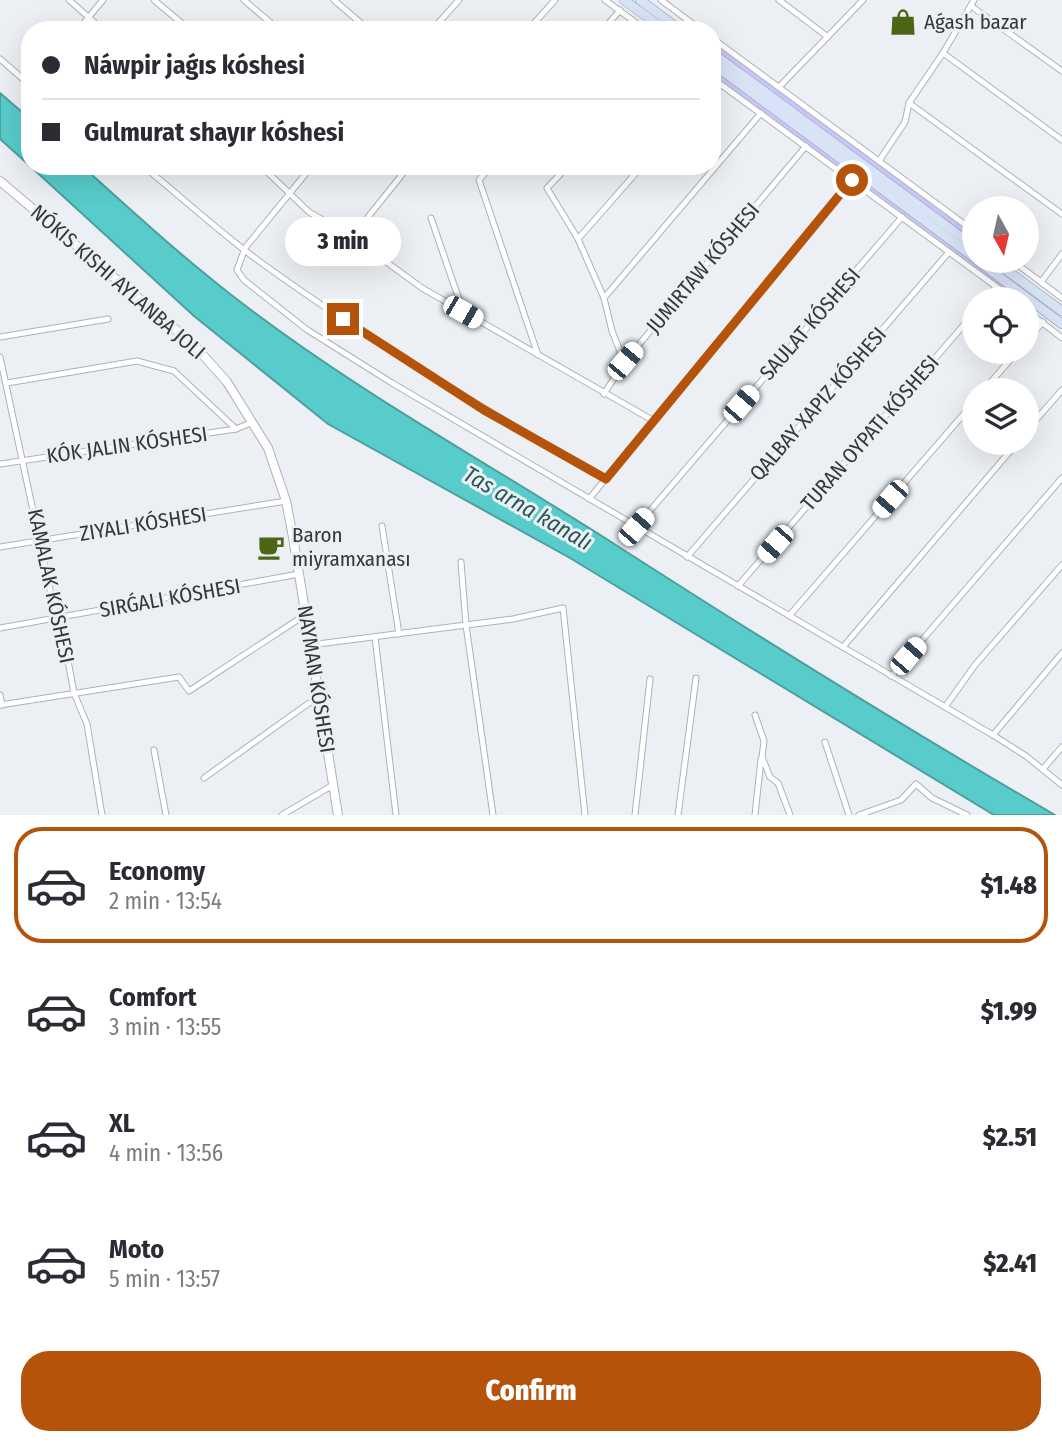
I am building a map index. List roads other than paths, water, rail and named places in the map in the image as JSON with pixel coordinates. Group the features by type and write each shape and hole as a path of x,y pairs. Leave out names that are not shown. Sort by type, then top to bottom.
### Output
{"main road":[{"path":"624,0 653,21"},
{"path":"640,0 668,21"},
{"path":"721,60 962,237"},
{"path":"721,70 962,249"},
{"name":"NAYMAN KÓSHESI","path":"0,181 194,345 227,382 268,448 286,501 338,815"},
{"path":"993,273 1062,324"},
{"path":"1010,273 1062,311"}],"street":[{"path":"69,0 93,21"},
{"path":"86,21 103,0"},
{"path":"155,0 180,21"},
{"path":"244,0 268,21"},
{"path":"334,0 358,21"},
{"path":"536,21 555,0"},
{"path":"605,0 634,21"},
{"path":"661,0 689,21"},
{"path":"779,0 828,37"},
{"path":"779,87 863,0"},
{"path":"440,21 458,1"},
{"path":"879,161 905,122 909,103 943,53 972,3 1062,71"},
{"path":"611,21 620,10"},
{"path":"721,45 962,222"},
{"path":"943,53 1062,140"},
{"path":"0,59 21,77"},
{"path":"721,87 761,113 996,287"},
{"path":"909,103 1062,214"},
{"path":"721,160 761,113"},
{"path":"604,394 625,361 806,146"},
{"path":"589,499 858,171"},
{"path":"154,175 245,248 383,346 484,410 606,479"},
{"path":"271,175 309,212 352,237 422,288 653,421"},
{"path":"305,175 245,248 237,265 237,274 306,329 636,527 993,735 1062,785"},
{"path":"352,237 402,175"},
{"path":"484,175 480,180 538,355"},
{"path":"559,175 547,188 578,239 604,298 612,331 625,361"},
{"path":"578,239 634,175"},
{"path":"604,298 708,175"},
{"name":"SAULAT KÓSHESI","path":"636,527 902,217"},
{"path":"431,218 463,312"},
{"path":"687,556 949,252"},
{"path":"1041,282 1062,254"},
{"path":"1029,273 1062,298"},
{"path":"0,337 108,319"},
{"path":"1039,320 1062,338"},
{"path":"1039,328 1043,323"},
{"path":"738,586 962,327"},
{"name":"KAMALAK KÓSHESI","path":"0,357 55,613 60,618 74,693 87,724 102,815"},
{"path":"7,383 137,361 174,371 236,429"},
{"path":"994,378 1007,364"},
{"path":"1039,416 1062,390"},
{"path":"789,616 962,416"},
{"path":"0,464 236,429 253,422"},
{"path":"842,647 1007,455"},
{"path":"891,676 1062,478"},
{"path":"0,547 286,501"},
{"path":"382,526 399,634"},
{"path":"461,562 466,625 493,815"},
{"path":"945,707 975,665 1062,565"},
{"path":"0,628 299,574"},
{"path":"310,645 523,617 563,608 585,815"},
{"path":"0,695 1,705 179,677 189,691 305,615"},
{"path":"375,637 397,815"},
{"path":"993,735 1062,653"},
{"path":"678,815 696,678"},
{"path":"635,815 650,679"},
{"path":"204,778 309,703 320,701"},
{"path":"755,715 764,741 755,815"},
{"path":"825,743 849,815"},
{"path":"1043,769 1062,747"},
{"path":"154,750 166,815"},
{"path":"762,757 770,777 778,783 790,815"},
{"path":"282,815 333,785"},
{"path":"859,815 901,800 916,785 932,798 962,814"}],"water":[{"path":"0,93 21,111 21,158 0,139"},
{"name":"Tas arna kanalı","path":"40,175 92,175 214,281 280,331 375,396 835,683 1055,815 994,815 570,558 328,424 194,316"}],"place":[{"name":"Aǵash bazar","path":"903,22"},
{"name":"Baron miyramxanası","path":"271,547"}]}
